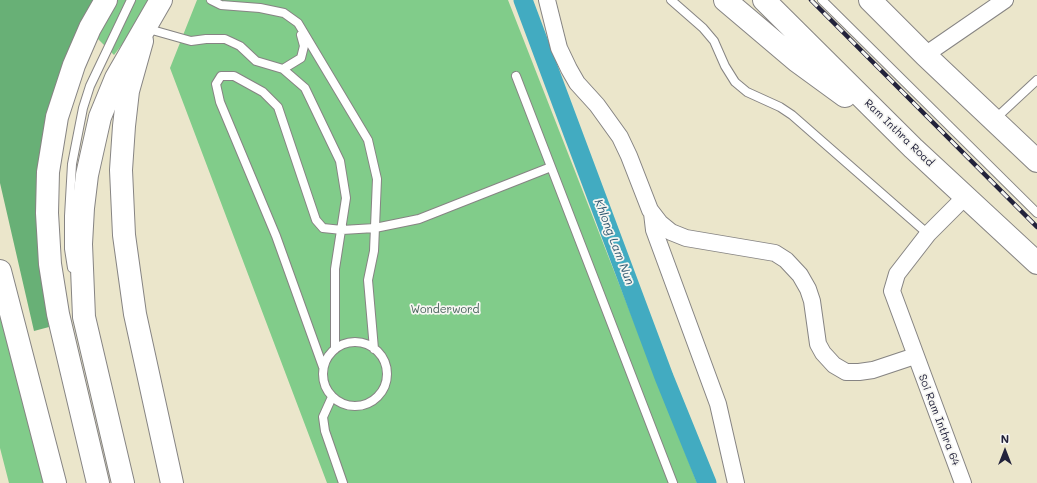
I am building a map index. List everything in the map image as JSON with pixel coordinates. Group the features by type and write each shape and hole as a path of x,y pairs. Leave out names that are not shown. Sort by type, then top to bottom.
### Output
{"main road":[{"path":"98,483 58,314 50,264 46,213 48,172 57,117 67,83 90,28 106,0"},
{"path":"123,483 84,317 82,244 83,208 87,175 100,117 116,78 161,0"},
{"path":"725,0 797,61 913,148"},
{"name":"Ram Inthra Road","path":"764,0 913,148 1037,263"},
{"path":"870,0 993,121 1037,161"},
{"path":"145,28 128,90 124,126 121,170 124,235 134,314 172,483"},
{"path":"0,271 55,483"}],"street":[{"path":"547,0 559,48 569,69 577,83 597,106 620,138 652,213 660,223 671,232 686,238 775,253 786,260 800,275 808,289 812,302 818,344 823,353 834,365 846,372 873,370 915,356"},
{"path":"925,55 1005,0"},
{"name":"Soi Ram Inthra 64","path":"959,482 892,291 897,274 928,234 965,197"},
{"path":"652,213 654,230 718,404 736,483"}],"lane":[{"path":"84,317 69,249 72,164 83,108 90,86 131,0"},
{"path":"211,0 221,5 260,8 284,13 298,23 368,140 377,179 374,251 368,280 374,349"},
{"path":"671,0 703,28 714,41 724,66 735,82 747,92 780,107 792,115 928,234"},
{"path":"822,0 1037,213"},
{"path":"283,69 301,58 304,46 298,23"},
{"path":"145,28 191,41 225,39 240,46 256,61 283,69 304,88 340,161 346,198 336,269 335,349"},
{"path":"323,367 328,357 335,349 344,344 355,342 365,344 382,356 386,366 387,376 385,386 380,396 362,406 341,404 332,397 326,389 323,378 323,367 276,236 220,102 216,84 221,76 234,76 263,92 278,107 316,220 323,228 342,230 375,228 419,219 551,166"},
{"path":"516,76 673,483"},
{"path":"993,121 1037,80"},
{"path":"332,397 323,417 325,430 343,483"}],"green space":[{"path":"0,0 101,0 82,35 39,259 49,327 34,331 0,183"},
{"path":"101,0 153,0 146,13 114,55 86,27"},
{"name":"Wonderword","path":"197,0 508,0 697,483 327,483 170,68"},
{"path":"0,307 46,483 9,483 0,448"}],"waterway":[{"name":"Khlong Lam Nun","path":"523,0 664,377 707,483"}],"railway":[{"path":"811,0 1037,227"}]}
